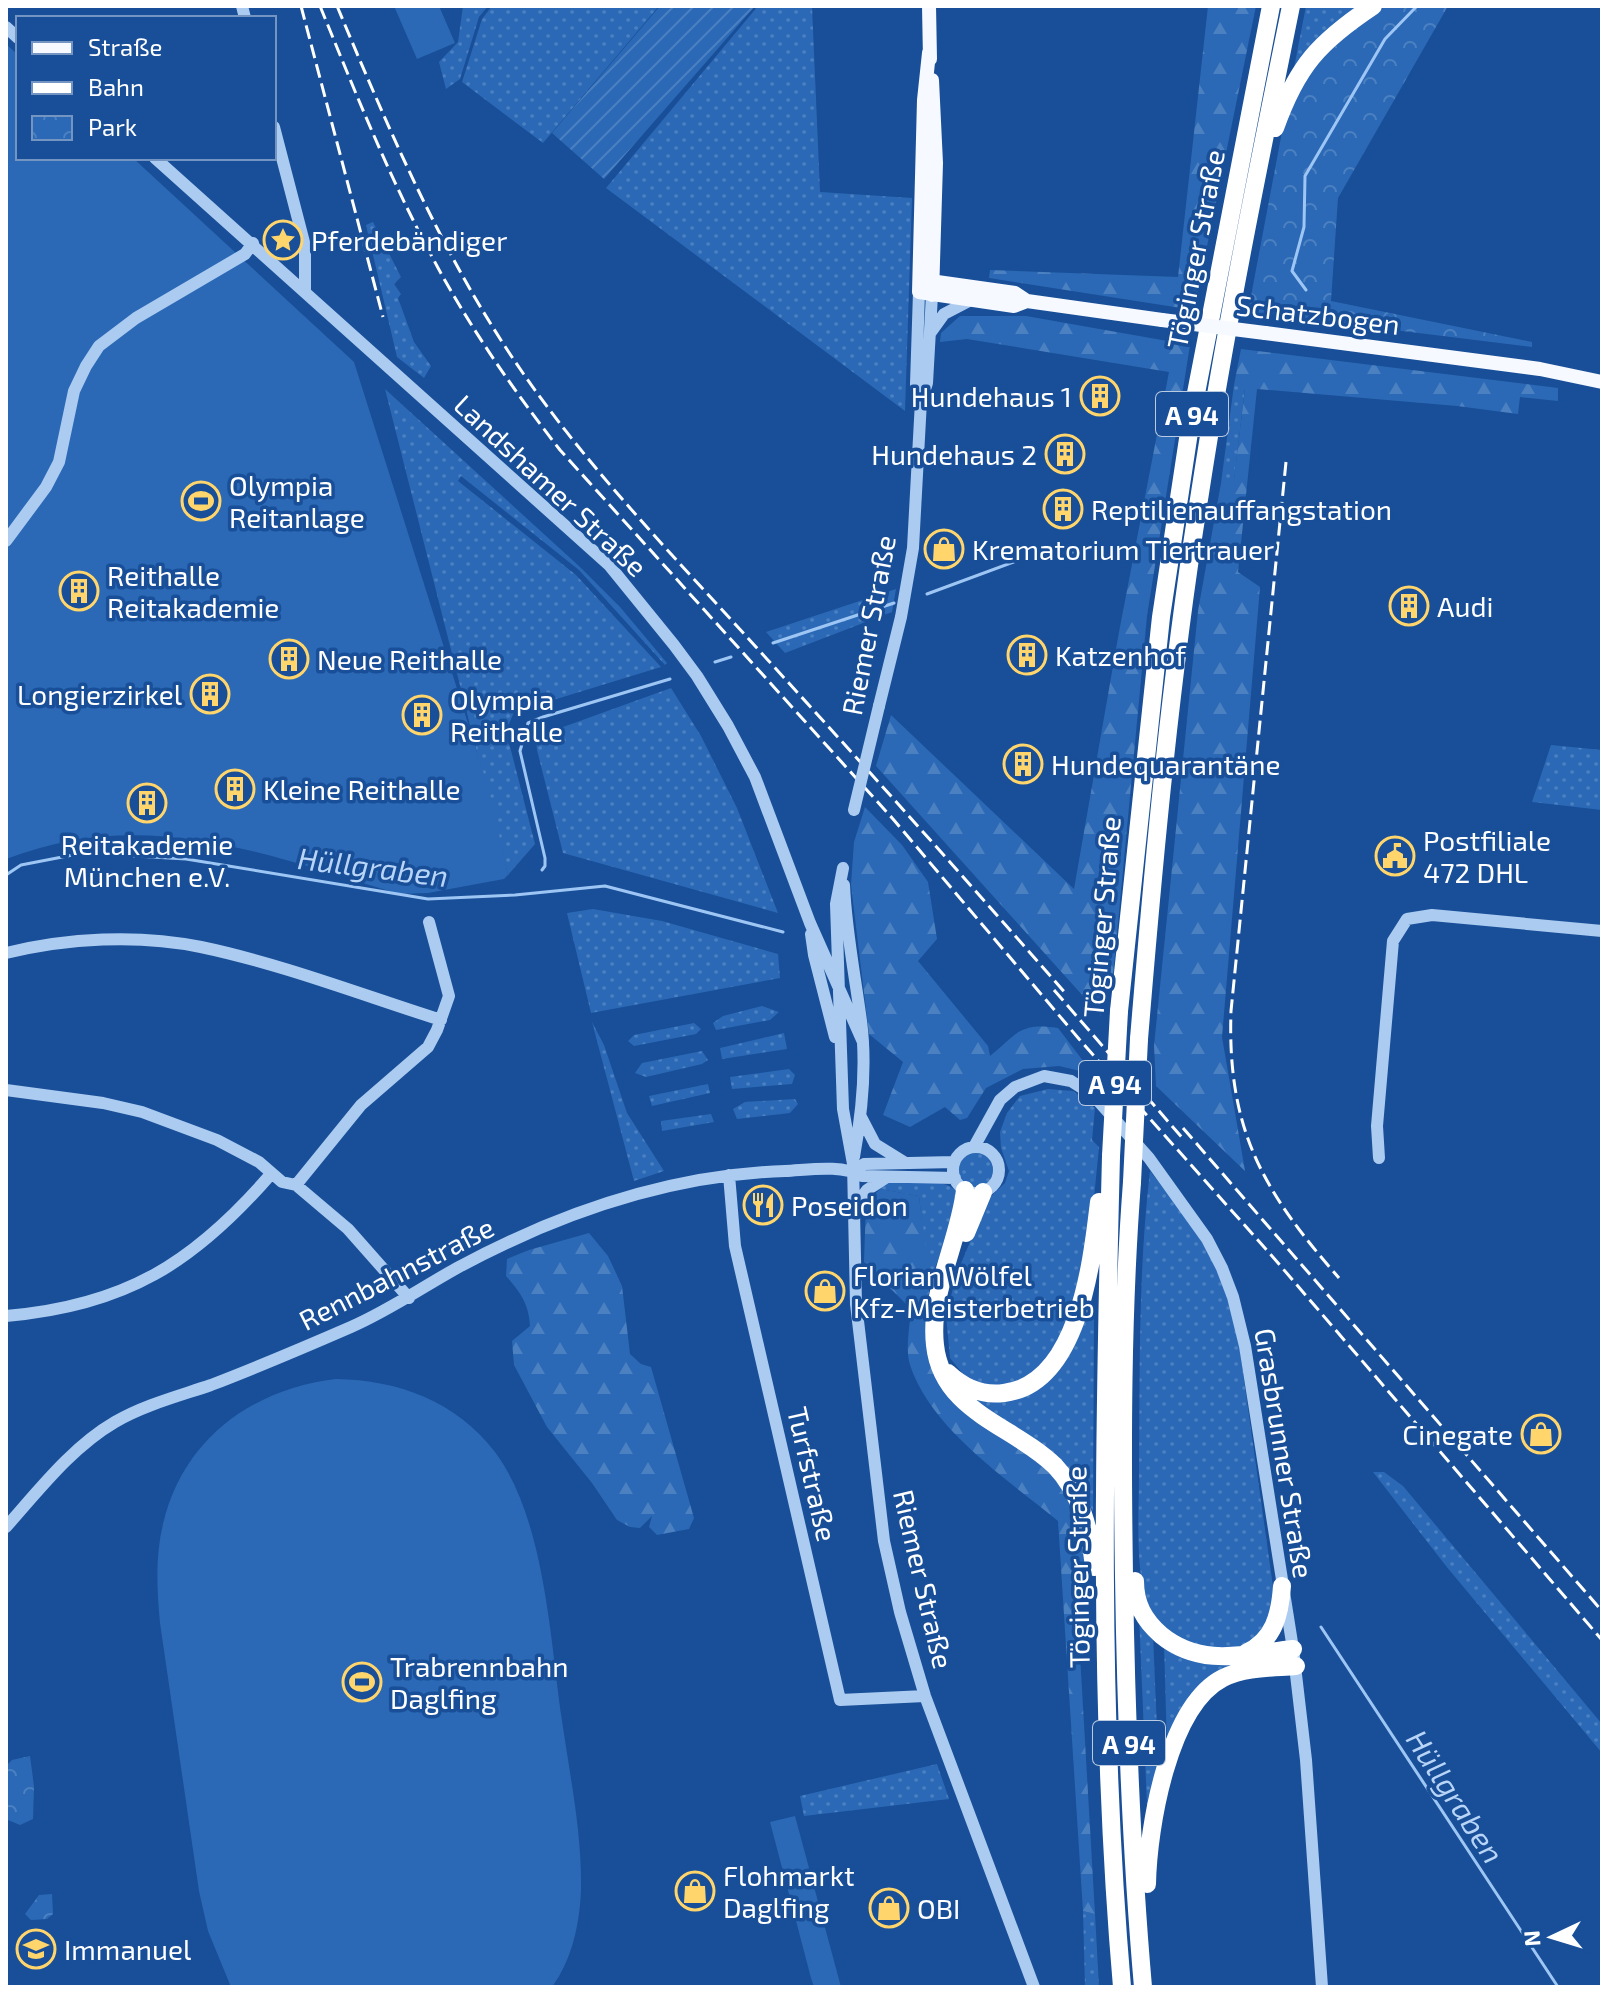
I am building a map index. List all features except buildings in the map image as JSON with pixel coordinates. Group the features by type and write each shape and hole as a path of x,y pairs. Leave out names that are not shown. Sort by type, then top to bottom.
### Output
{"highway":[{"name":"Töginger Straße","path":"1122,1987 1111,1814 1104,1608 1104,1409 1111,1156 1119,1011 1161,617 1191,419 1271,6"},
{"name":"Töginger Straße","path":"1142,1980 1127,1715 1123,1513 1124,1407 1139,1039 1164,761 1201,481 1291,6"},
{"path":"1252,201 1264,188 1273,134 1302,67 1327,39 1373,6"},
{"path":"938,1362 957,1381 987,1394 1021,1389 1051,1366 1061,1352 1077,1316 1095,1238 1102,1168 1111,1156"},
{"path":"968,1187 935,1313 934,1342 938,1362 952,1391 1042,1456 1066,1480 1087,1524 1095,1580 1104,1608"},
{"path":"1123,1513 1134,1547 1136,1600 1149,1623 1173,1645 1186,1652 1209,1657 1294,1658"},
{"path":"1241,1655 1258,1646 1271,1632 1281,1609 1282,1586"},
{"path":"1142,1980 1149,1943 1147,1868 1154,1806 1162,1775 1182,1727 1201,1697 1220,1679 1294,1658"}],"main road":[{"name":"Riemer Straße","path":"926,287 936,217 935,113 929,53 929,6"},
{"name":"Schatzbogen","path":"926,287 969,301 1014,306 1027,301"},
{"name":"Schatzbogen","path":"926,287 1015,293 1027,301 1540,369 1602,382"}],"street":[{"path":"276,135 305,246 305,290"},
{"name":"Landshamer Straße","path":"157,160 609,565 674,645 728,726 755,777 810,923 863,1042"},
{"path":"6,541 46,487 59,462 74,391 99,346 136,318 245,254 253,243"},
{"name":"Riemer Straße","path":"854,810 901,617 913,548 921,401 927,383 930,335 926,287"},
{"name":"Riemer Straße","path":"921,401 916,384 926,287"},
{"path":"930,335 944,314 969,301"},
{"name":"Riemer Straße","path":"853,1168 844,1118 841,1054 836,904 843,868 848,943 863,1042 861,1117 853,1168 856,1304 878,1507 897,1600 925,1696 1034,1987"},
{"path":"1379,1158 1377,1126 1393,941 1407,919 1432,915 1602,931"},
{"path":"296,1185 361,1105 428,1047 449,996 429,922"},
{"name":"Landshamer Straße","path":"810,923 814,955 841,1054"},
{"path":"6,953 41,944 98,940 198,947 254,961 441,1020"},
{"name":"Grasbrunner Straße","path":"974,1147 1006,1093 1024,1082 1054,1077 1081,1086 1098,1100 1149,1158 1207,1239 1222,1268 1241,1325 1294,1658 1305,1748 1322,1987"},
{"path":"6,1090 103,1103 142,1112 217,1140 259,1162 282,1182 296,1185 348,1229 409,1298"},
{"path":"989,1150 974,1147 962,1152 954,1162 968,1187 989,1188 998,1177 998,1162 989,1150 991,1116"},
{"path":"861,1117 875,1144 904,1163"},
{"name":"Rennbahnstraße","path":"6,1527 70,1459 114,1422 251,1370 365,1321 531,1231 619,1199 729,1175 853,1168 864,1164 954,1162"},
{"name":"Rennbahnstraße","path":"853,1168 862,1176 968,1187"},
{"path":"6,1316 77,1305 137,1285 182,1259 207,1240 236,1214 271,1174"},
{"name":"Turfstraße","path":"729,1175 735,1246 840,1700 925,1696"},
{"path":"853,1209 867,1190 887,1177"}],"green space":[{"path":"394,6 439,6 455,43 417,59"},
{"path":"463,6 488,6 479,17 460,79 446,89 439,62 458,42"},
{"path":"492,6 659,6 543,143 462,82 482,19"},
{"path":"660,6 755,6 604,179 552,133"},
{"path":"758,6 812,6 820,192 912,198 905,411 606,188"},
{"path":"1208,6 1256,6 1194,310 989,278 990,270 1178,277"},
{"path":"1306,6 1360,6 1294,68"},
{"path":"1386,6 1448,6 1338,198 1331,301 1532,342 1532,347 1248,312 1285,116 1305,77 1331,47"},
{"name":"Olympia Reitanlage","path":"6,44 16,53 16,160 135,160 354,362 489,790 508,875 504,879 428,893 399,894 252,851 204,841 156,836 108,836 58,843 6,859"},
{"path":"373,222 401,277 394,284 401,294 398,298 414,342 431,366 424,378 397,357 366,225"},
{"path":"960,316 1026,316 1190,345 1147,616 1112,986 1103,985 1101,1016 876,766 891,715 1074,889 1169,372 967,339 940,342 941,333"},
{"path":"1241,349 1558,388 1558,401 1520,397 1518,414 1257,389 1238,572 1260,587 1222,1037 1245,1171 1156,1086 1154,1046 1198,611 1221,483 1234,479 1245,389 1234,385"},
{"path":"1234,385 1245,388 1234,480 1221,483"},
{"path":"385,389 580,567 620,607 667,663 665,665 579,570 461,476 458,481 576,575 661,667 514,712 506,731 535,844 508,875"},
{"path":"896,589 892,612 785,653 766,632"},
{"path":"671,688 701,736 737,808 778,913 563,853 536,741 541,735"},
{"path":"1551,745 1602,750 1602,810 1532,802"},
{"path":"865,807 902,845 928,882 937,939 918,961 988,1046 990,1056 1026,1028 1058,1028 1093,1074 1059,1066 1023,1069 986,1088 967,1118 960,1120 945,1107 910,1127 883,1115 903,1062 869,1034 851,885 854,842"},
{"path":"593,909 662,921 778,954 780,978 591,1013 567,913"},
{"path":"762,1006 779,1012 770,1020 716,1030 713,1023 723,1016"},
{"path":"592,1022 604,1045 627,1113 664,1171 634,1181"},
{"path":"694,1023 701,1029 696,1034 634,1046 628,1041 634,1035"},
{"path":"784,1033 787,1049 722,1059 720,1048"},
{"path":"702,1051 708,1060 702,1064 646,1077 635,1073 642,1063"},
{"path":"789,1069 795,1075 792,1084 732,1089 730,1077"},
{"path":"708,1084 710,1093 652,1106 649,1096"},
{"path":"1048,1089 1073,1091 1095,1108 1092,1140 1099,1147 1091,1228 1070,1322 1034,1376 1006,1388 982,1386 963,1374 950,1358 946,1315 957,1273 988,1199 1005,1183 1009,1171 1001,1148 1000,1132 1007,1113 1020,1096"},
{"path":"795,1099 798,1104 790,1113 737,1119 733,1109 745,1102"},
{"path":"711,1114 714,1122 662,1131 661,1121"},
{"path":"976,1153 988,1158 993,1170 988,1182 976,1187 964,1182 959,1170 964,1158"},
{"path":"1150,1171 1193,1226 1223,1280 1239,1344 1276,1608 1258,1636 1236,1648 1201,1649 1181,1642 1157,1620 1143,1589 1138,1540 1140,1361 1143,1247"},
{"path":"885,1182 935,1182 957,1193 959,1206 929,1283 919,1196 880,1189"},
{"path":"880,1189 919,1196 929,1273 928,1353 937,1379 946,1393 1047,1465 1065,1485 1086,1544 1091,1601 1077,1603 1095,1914 1083,1911 1058,1521 973,1451 935,1410 920,1388 909,1359 911,1309 864,1262 866,1203"},
{"path":"589,1233 608,1256 622,1286 630,1354 641,1364 651,1367 694,1518 689,1529 657,1535 649,1527 652,1516 640,1528 617,1520 547,1427 514,1365 512,1341 530,1326 523,1299 506,1276 507,1259"},
{"path":"1094,1315 1093,1512 1080,1485 962,1394 1000,1400 1031,1391 1056,1373 1073,1347 1085,1317"},
{"name":"Trabrennbahn Daglfing","path":"336,1379 359,1380 403,1389 444,1407 462,1419 495,1452 512,1479 525,1511 543,1581 580,1847 577,1928 565,1965 552,1987 231,1987 208,1931 199,1891 160,1623 160,1536 173,1494 187,1467 204,1443 226,1423 276,1394"},
{"path":"1373,1472 1384,1472 1403,1486 1602,1724 1602,1753 1446,1566"},
{"path":"1139,1614 1153,1635 1159,1775 1148,1829"},
{"path":"1164,1645 1196,1662 1231,1664 1231,1668 1167,1746"},
{"path":"30,1756 34,1786 33,1819 20,1825 8,1820 6,1766 12,1760"},
{"path":"937,1764 949,1799 804,1816 800,1796"},
{"path":"795,1816 841,1987 814,1987 811,1978 770,1822"},
{"path":"52,1894 53,1914 47,1919 31,1920 25,1914 39,1895"},
{"path":"1083,1911 1095,1914 1099,1987 1085,1987"}],"waterway":[{"path":"1306,290 1292,271 1304,227 1305,176 1385,39 1417,6"},
{"path":"927,594 1030,556 1074,552"},
{"path":"773,643 894,603"},
{"path":"715,662 731,657"},
{"path":"542,870 545,858 520,751 528,723 670,679"},
{"name":"Hüllgraben","path":"6,875 21,865 83,853 186,859 428,899 605,886 783,932"},
{"name":"Hüllgraben","path":"1321,1627 1558,1987"}],"railway":[{"path":"301,6 383,317"},
{"path":"320,6 385,161 443,277 490,354 560,450 893,819 1079,1039 1272,1256 1602,1640"},
{"path":"337,6 394,139 436,226 482,310 536,391 626,504 1067,995"},
{"path":"1286,462 1231,1011 1231,1053 1243,1125 1255,1156 1270,1187 1339,1278"},
{"path":"1054,990 1185,1141"},
{"path":"1183,1128 1602,1611"}],"place":[{"name":"Pferdebändiger","path":"283,240"},
{"name":"Hundehaus 1","path":"1100,396"},
{"name":"Hundehaus 2","path":"1065,454"},
{"name":"Olympia Reitanlage","path":"201,501"},
{"name":"Reptilienauffangstation","path":"1063,509"},
{"name":"Krematorium Tiertrauer","path":"944,549"},
{"name":"Reithalle Reitakademie","path":"79,591"},
{"name":"Audi","path":"1409,606"},
{"name":"Katzenhof","path":"1027,655"},
{"name":"Neue Reithalle","path":"289,659"},
{"name":"Longierzirkel","path":"210,694"},
{"name":"Olympia Reithalle","path":"422,715"},
{"name":"Hundequarantäne","path":"1023,764"},
{"name":"Kleine Reithalle","path":"235,789"},
{"name":"Reitakademie München e.V.","path":"147,803"},
{"name":"Postfiliale 472 DHL","path":"1395,856"},
{"name":"Poseidon","path":"763,1205"},
{"name":"Florian Wölfel Kfz-Meisterbetrieb","path":"825,1291"},
{"name":"Cinegate","path":"1541,1434"},
{"name":"Trabrennbahn Daglfing","path":"362,1682"},
{"name":"Flohmarkt Daglfing","path":"695,1891"},
{"name":"OBI","path":"889,1908"},
{"name":"Immanuel","path":"36,1949"}]}
